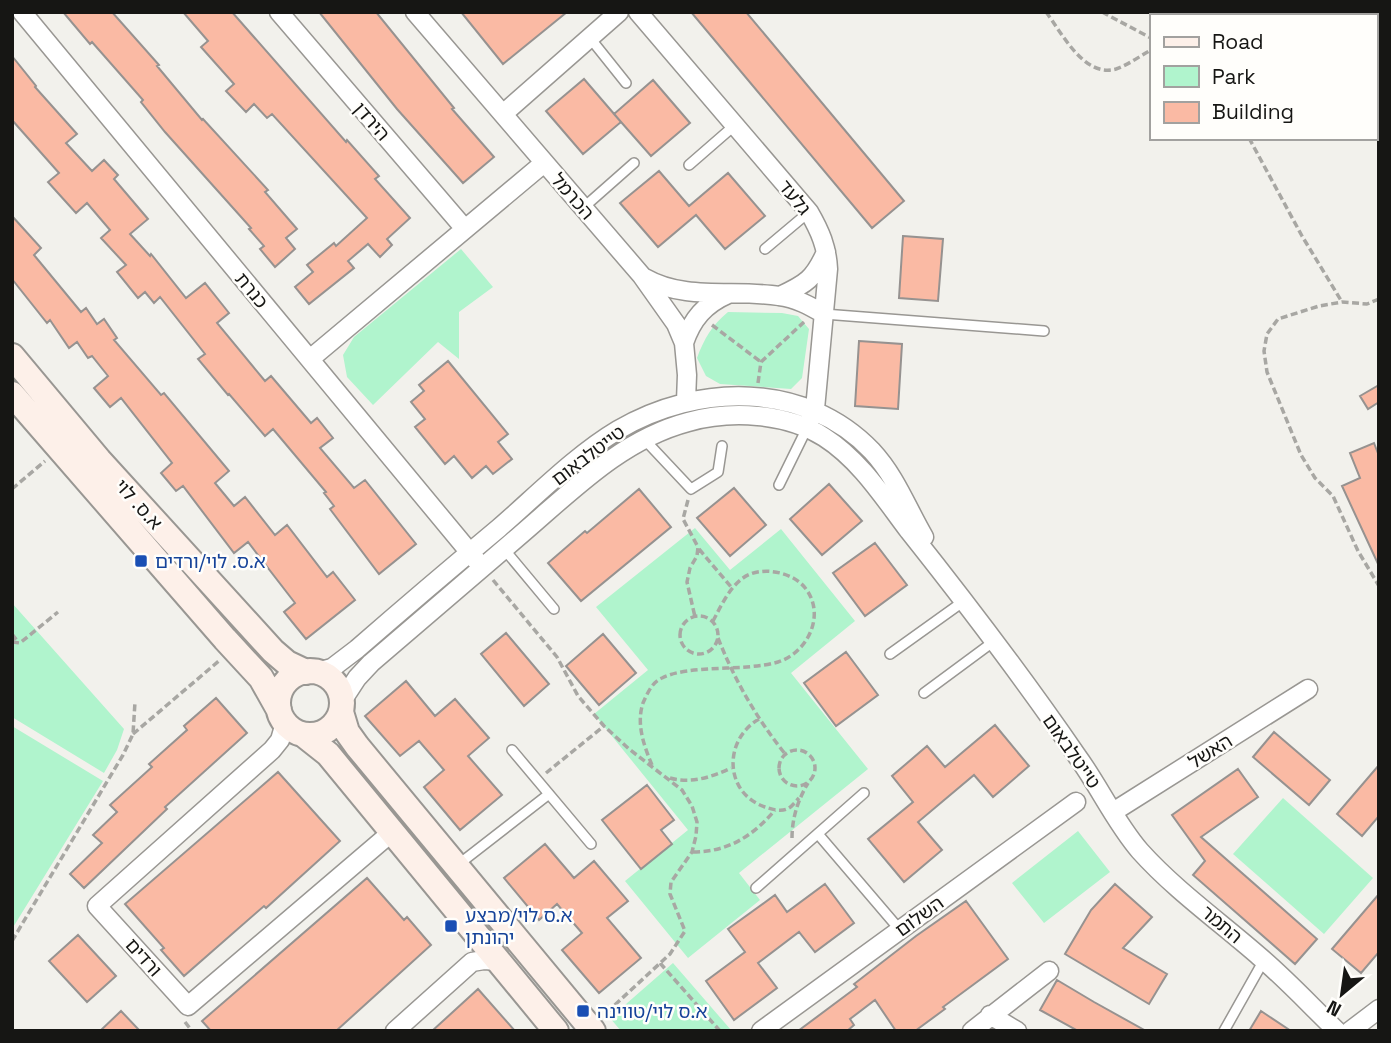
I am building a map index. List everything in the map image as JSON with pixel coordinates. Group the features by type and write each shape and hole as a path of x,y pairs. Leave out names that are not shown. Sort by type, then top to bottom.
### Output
{"main road":[{"name":"א.ס. לוי","path":"12,356 99,460 273,651 287,663 311,672"},
{"name":"א.ס. לוי","path":"12,394 261,678 289,723 328,754 556,1031"},
{"path":"342,707 331,728 323,733 289,723 278,700 287,681 311,672 335,682 340,691 347,732 357,746 592,1029"}],"street":[{"name":"כנרת","path":"22,12 483,568"},
{"name":"הירדן","path":"279,12 465,229"},
{"name":"הכרמל","path":"415,12 642,276 676,324 684,343 686,401"},
{"path":"503,114 620,12"},
{"name":"גלעד","path":"638,12 809,212 821,232 827,251 824,314 815,409 807,428"},
{"path":"310,359 544,163"},
{"path":"780,296 809,281 827,251"},
{"path":"642,276 656,284 672,288 780,296 804,303 824,314"},
{"path":"684,343 688,329 698,315 713,301 728,294"},
{"name":"טייטלבאום","path":"311,672 332,668 340,663 569,467 616,431 659,410 686,401 717,397 756,397 790,401 815,409 854,435 886,469 959,595"},
{"name":"טייטלבאום","path":"342,707 357,678 371,663 627,447 691,421 719,417 765,417 807,428 825,438 857,465 959,595 1079,757 1114,812"},
{"name":"האשל","path":"1114,812 1307,689"},
{"name":"ורדים","path":"289,723 271,750 97,906 188,1006 392,832"},
{"name":"השלום","path":"761,1031 1076,802"},
{"name":"התמר","path":"1114,812 1128,835 1150,860 1264,961 1337,1031"},
{"path":"395,1031 472,962 498,961"},
{"path":"972,1031 1049,971"},
{"path":"1350,1031 1379,1009"},
{"path":"990,1015 1017,1031"}],"lane":[{"path":"590,38 626,83"},
{"path":"689,165 735,125"},
{"path":"583,208 634,163"},
{"path":"765,250 809,212"},
{"path":"824,314 1044,331"},
{"path":"779,485 807,428"},
{"path":"644,439 691,489 718,472 722,446"},
{"path":"504,550 554,609"},
{"path":"890,654 959,595"},
{"path":"924,693 993,642"},
{"path":"512,750 591,844"},
{"path":"756,888 864,793"},
{"path":"456,866 549,794"},
{"path":"818,834 900,930"},
{"path":"1224,1031 1264,961"}],"path":[{"path":"1046,12 1089,65 1115,69 1150,51"},
{"path":"1102,12 1150,37"},
{"path":"1250,140 1302,236 1342,302"},
{"path":"1379,299 1367,304 1342,302 1278,319 1267,334 1264,351 1268,372 1301,455 1315,478 1334,496 1358,551 1379,586"},
{"path":"756,397 761,362 812,314 824,314"},
{"path":"698,315 761,362"},
{"path":"12,489 59,450"},
{"path":"691,489 683,519 698,547 732,589"},
{"path":"695,617 687,582 698,547"},
{"path":"483,568 557,657 578,696 604,726 682,790 692,806 696,822 692,852 671,882 670,894 685,931 670,954 592,1029"},
{"path":"652,766 640,726 647,692 659,678 680,673 778,662 793,656 814,628 813,606 806,589 791,578 775,572 757,572 744,577 732,589 713,621"},
{"path":"12,642 20,643 58,612"},
{"path":"718,638 710,650 698,654 686,648 681,641 682,628 685,622 695,617 701,616 713,621 730,669 759,719 786,755"},
{"path":"12,634 20,643"},
{"path":"12,941 134,734 233,649"},
{"path":"134,734 135,702"},
{"path":"759,719 749,725 736,749 731,768 744,794 754,803 775,810 787,809 799,798"},
{"path":"537,780 604,726"},
{"path":"792,856 792,827 799,798 809,781 815,770 815,764 810,755 799,750 786,755 780,765 784,780 795,785 809,781"},
{"path":"666,777 682,781 715,775 731,768"},
{"path":"692,852 712,852 728,848 762,825 775,810"},
{"path":"660,963 720,1031"}],"green space":[{"path":"461,249 493,287 459,312 459,359 438,342 373,405 347,377 343,355 354,337"},
{"path":"728,312 798,316 809,329 802,378 791,389 720,384 706,376 697,358 709,333"},
{"path":"695,528 730,570 781,529 855,621 791,673 868,769 739,873 760,900 688,958 625,881 688,830 594,714 648,670 596,607"},
{"path":"12,603 124,729 117,750 104,773 12,717"},
{"path":"12,726 103,781 12,929"},
{"path":"1283,798 1373,878 1324,934 1233,854"},
{"path":"1078,831 1110,872 1044,923 1012,883"},
{"path":"673,963 731,1031 621,1031 610,1018"}],"building":[{"path":"63,12 112,12 159,65 157,66 202,120 268,190 265,192 297,229 286,238 295,249 275,267 260,249 264,246 249,229 251,228 165,132 141,102 143,100"},
{"path":"183,12 232,12 379,176 375,179 410,218 387,239 392,245 380,257 368,244 348,261 354,268 309,304 295,287 313,272 307,265 334,243 336,246 367,218 272,114 267,118 254,104 246,112 226,91 234,84 201,47 208,41"},
{"path":"319,12 376,12 454,108 452,109 494,157 463,183 397,109"},
{"path":"461,12 567,12 503,64"},
{"path":"691,12 746,12 904,201 872,228"},
{"path":"12,56 35,87 77,134 66,143 92,171 104,160 118,175 114,179 148,219 130,234 150,256 151,254 186,298 205,283 229,313 217,323 265,381 271,376 311,423 317,418 333,438 320,448 354,488 365,480 416,544 379,574 330,509 334,506 324,493 326,492 273,429 265,436 228,395 198,359 205,354 160,297 154,303 145,292 138,298 117,272 126,265 101,238 110,230 87,203 76,213 48,182 59,173 12,120"},
{"path":"584,79 621,122 583,154 546,111"},
{"path":"653,80 690,123 651,156 614,114"},
{"path":"659,171 689,206 728,173 765,216 725,249 696,215 658,247 620,203"},
{"path":"12,216 41,248 34,255 81,312 86,308 97,324 104,319 117,338 114,340 161,395 164,393 229,471 215,483 234,506 245,497 275,535 287,525 327,577 333,572 355,600 306,639 284,612 295,603 248,542 234,553 183,486 176,491 161,473 172,463 121,398 110,407 94,388 108,376 92,356 88,358 77,342 69,348 50,320 47,323 12,279"},
{"path":"903,236 943,239 938,301 899,298"},
{"path":"859,341 902,344 898,409 855,406"},
{"path":"448,361 508,434 498,442 512,459 493,474 486,466 472,478 454,456 445,464 415,427 425,419 411,402 424,391 419,385"},
{"path":"1379,385 1379,402 1368,409 1360,396"},
{"path":"1374,443 1379,456 1379,566 1342,486 1360,478 1350,453"},
{"path":"829,484 862,521 822,555 790,519"},
{"path":"734,488 766,525 730,556 697,518"},
{"path":"639,489 671,527 581,601 548,563"},
{"path":"875,543 907,585 865,616 833,573"},
{"path":"506,633 549,684 524,706 481,654"},
{"path":"603,634 636,673 599,705 566,666"},
{"path":"846,652 878,695 836,726 804,683"},
{"path":"406,681 435,716 455,699 489,738 468,756 502,795 460,830 424,787 444,770 419,741 400,756 365,716"},
{"path":"216,698 247,733 165,807 167,809 84,888 70,874 102,843 93,835 117,812 110,805 152,767 149,764 187,730 184,726"},
{"path":"995,725 1029,766 993,797 974,775 918,822 942,850 904,882 868,839 913,802 892,776 927,746 945,767"},
{"path":"1274,732 1330,780 1309,805 1253,757"},
{"path":"1379,765 1379,816 1362,836 1337,814"},
{"path":"1238,769 1258,797 1201,837 1317,939 1295,964 1193,875 1205,861 1172,815"},
{"path":"278,772 340,841 266,908 264,906 184,976 161,950 164,948 125,904"},
{"path":"647,785 674,820 661,830 672,844 641,869 602,820"},
{"path":"545,844 574,878 594,861 628,901 607,918 641,958 599,993 562,950 582,933 557,904 539,920 504,878"},
{"path":"367,878 404,920 407,917 431,945 336,1031 211,1031 202,1021"},
{"path":"825,884 854,923 815,952 799,932 758,963 777,988 734,1020 706,981 745,952 728,929 775,895 787,912"},
{"path":"1115,884 1152,917 1123,948 1167,974 1149,1004 1065,954 1091,910"},
{"path":"1379,894 1379,952 1361,973 1332,949"},
{"path":"966,901 1008,959 943,1007 945,1009 915,1031 896,1031 875,1000 850,1019 854,1025 847,1031 798,1031 857,987 854,984 916,936"},
{"path":"78,935 116,976 87,1002 49,961"},
{"path":"1057,980 1146,1031 1078,1031 1040,1010"},
{"path":"478,989 515,1031 432,1031"},
{"path":"121,1011 140,1031 100,1031"},
{"path":"1261,1011 1291,1031 1249,1031"}],"place":[{"name":"א.ס. לוי/ורדים","path":"141,561"},
{"name":"א.ס לוי/מבצע יהונתן","path":"451,926"},
{"name":"א.ס לוי/טווינה","path":"583,1011"}]}
